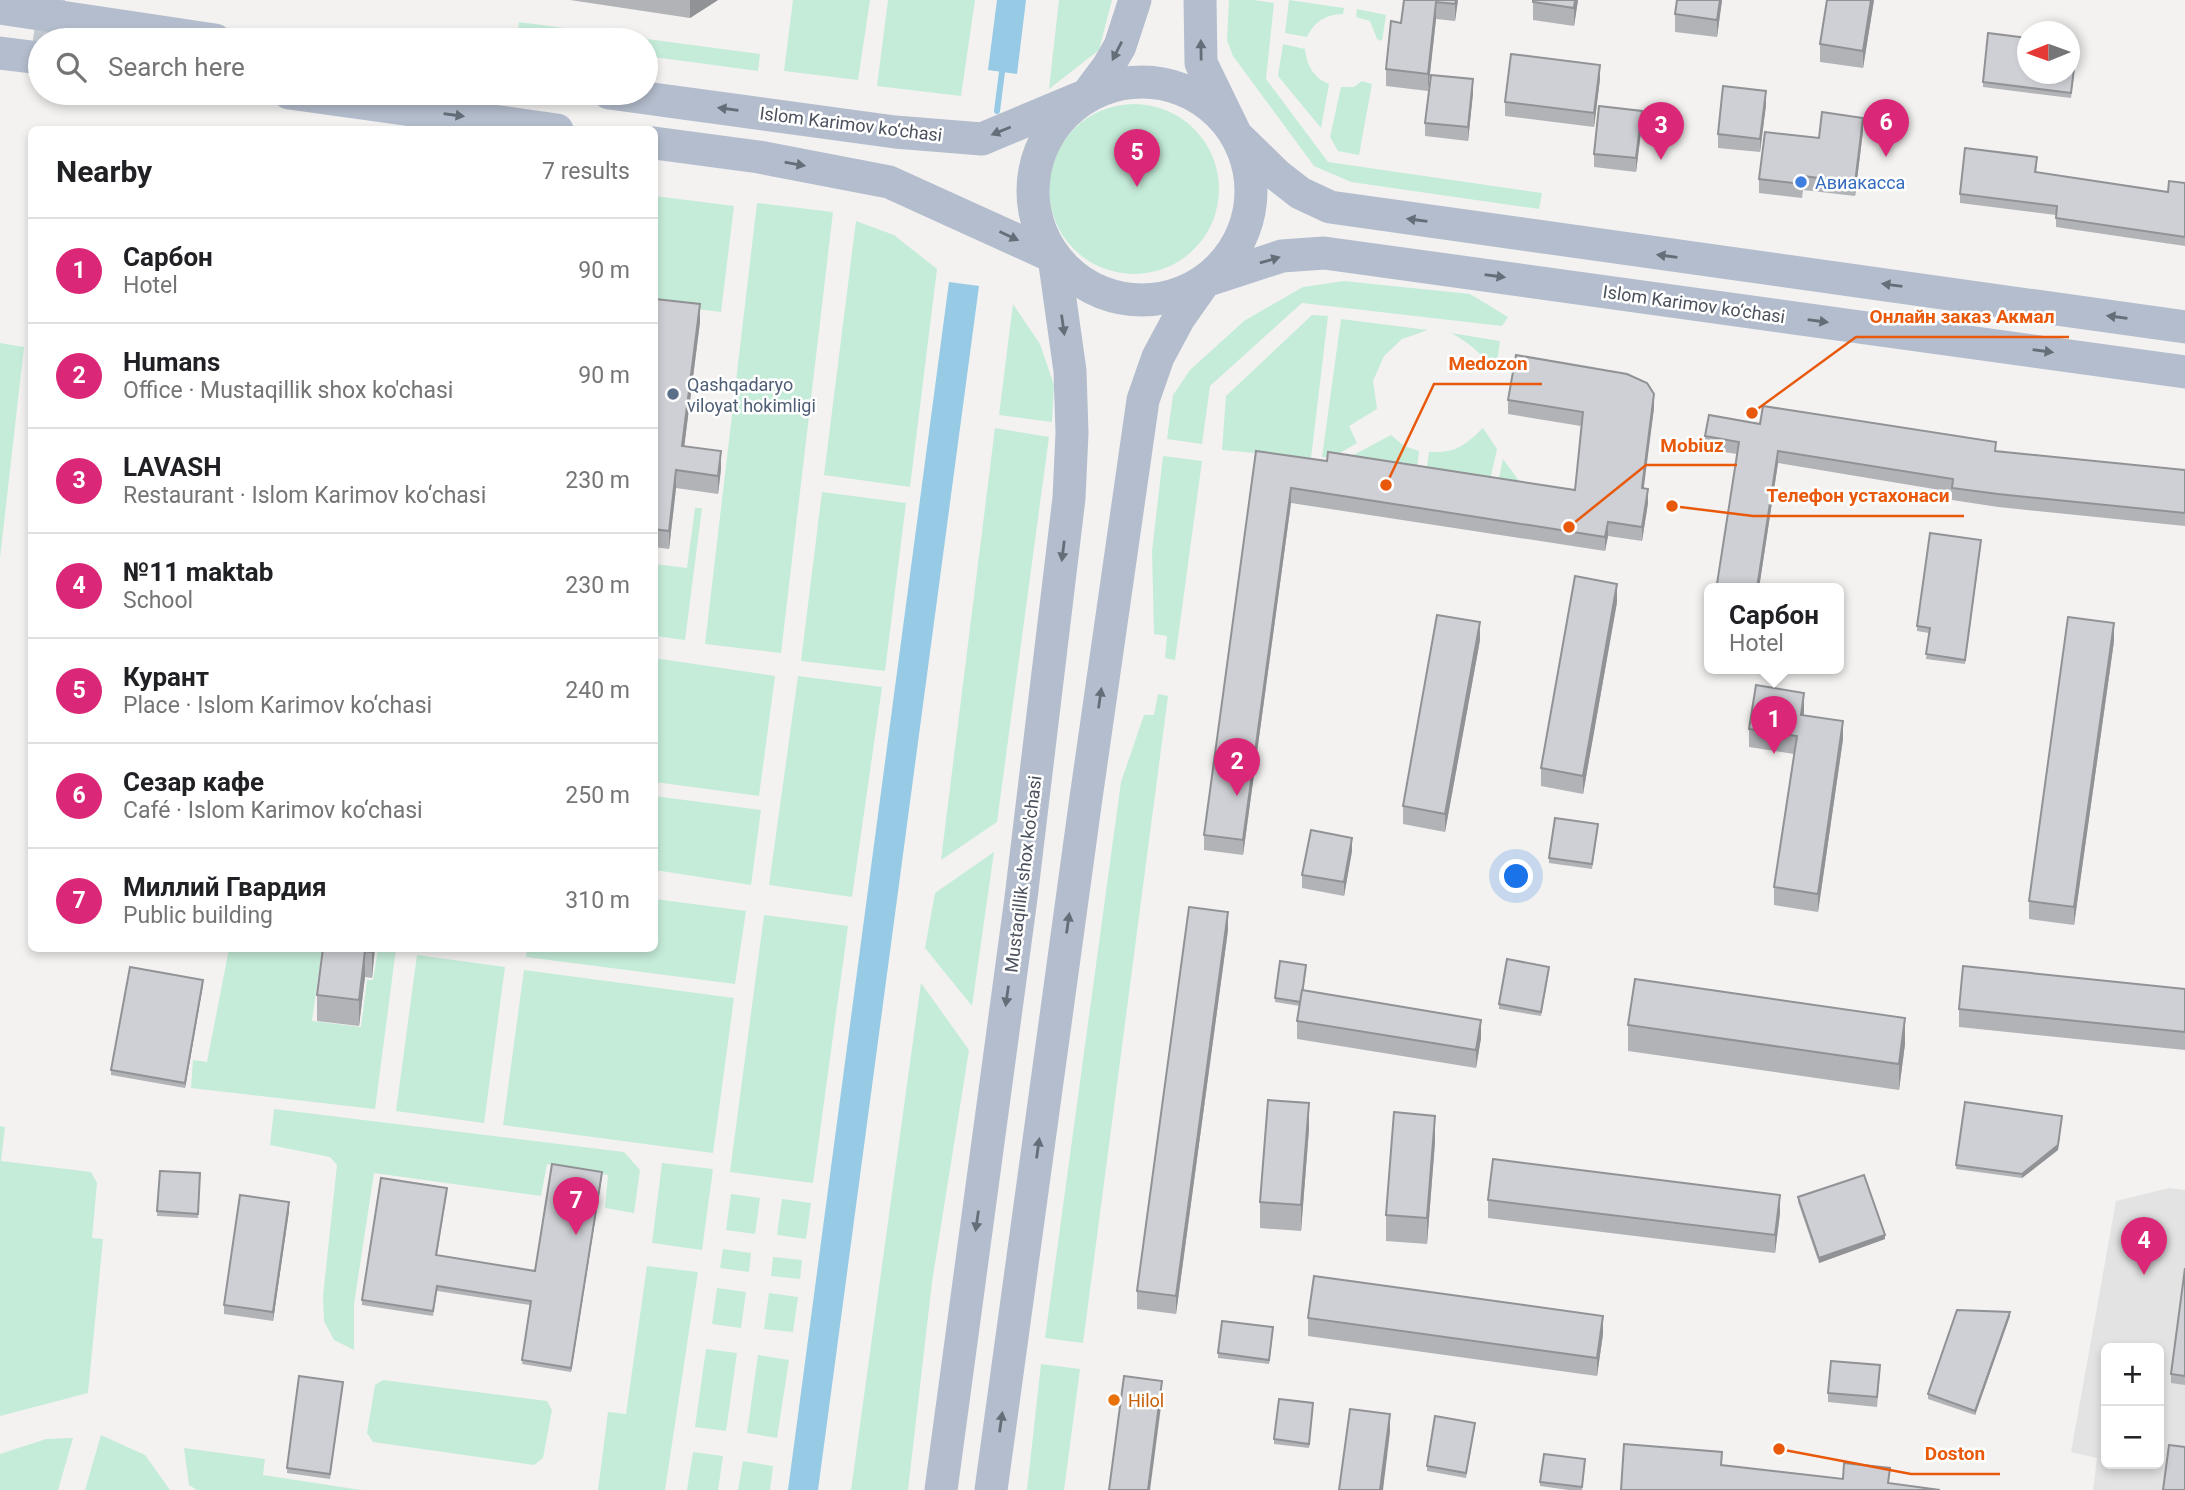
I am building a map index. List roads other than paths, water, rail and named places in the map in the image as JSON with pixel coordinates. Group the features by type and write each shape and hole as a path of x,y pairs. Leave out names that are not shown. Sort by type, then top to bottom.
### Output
{"main road":[{"path":"1135,0 1120,47 1087,95 1058,119 1039,151 1032,187 1037,224 1054,257 1078,281 1108,296 1141,301 1175,296 1205,281"},
{"path":"991,1490 1143,400 1157,357 1179,318 1205,281 1229,258 1244,230 1251,198 1248,165 1202,63 1200,0"},
{"path":"0,8 49,19 120,28"},
{"path":"0,53 28,56"},
{"path":"1087,95 1118,83 1153,81 1186,90 1214,108 1236,135 1277,176 1300,193 1330,207 2185,327"},
{"name":"Islom Karimov ko‘chasi","path":"658,100 895,132 982,139 1087,95"},
{"path":"376,105 528,126"},
{"path":"658,144 759,157 889,182 1054,257"},
{"name":"Islom Karimov ko‘chasi","path":"1205,281 1282,256 1324,253 2185,372"},
{"name":"Mustaqillik shox ko'chasi","path":"941,1490 1021,898 1069,498 1072,433 1070,371 1054,257"}],"water":[{"path":"997,0 1026,0 1017,74 988,70"},
{"path":"949,282 979,286 818,1490 788,1490"}],"waterway":[{"path":"997,111 1003,64"}],"place":[{"name":"Сезар кафе","path":"1886,157"},
{"name":"LAVASH","path":"1661,160"},
{"name":"Авиакасса","path":"1801,182"},
{"name":"Курант","path":"1137,187"},
{"name":"Qashqadaryo viloyat hokimligi","path":"673,394"},
{"name":"Онлайн заказ Акмал","path":"1752,413"},
{"name":"Medozon","path":"1386,485"},
{"name":"Телефон устахонаси","path":"1672,506"},
{"name":"Mobiuz","path":"1569,527"},
{"name":"Сарбон","path":"1774,754"},
{"name":"Humans","path":"1237,796"},
{"name":"Миллий Гвардия","path":"576,1235"},
{"name":"№11 maktab","path":"2144,1275"},
{"name":"Hilol","path":"1114,1400"},
{"name":"Doston","path":"1779,1449"}]}
